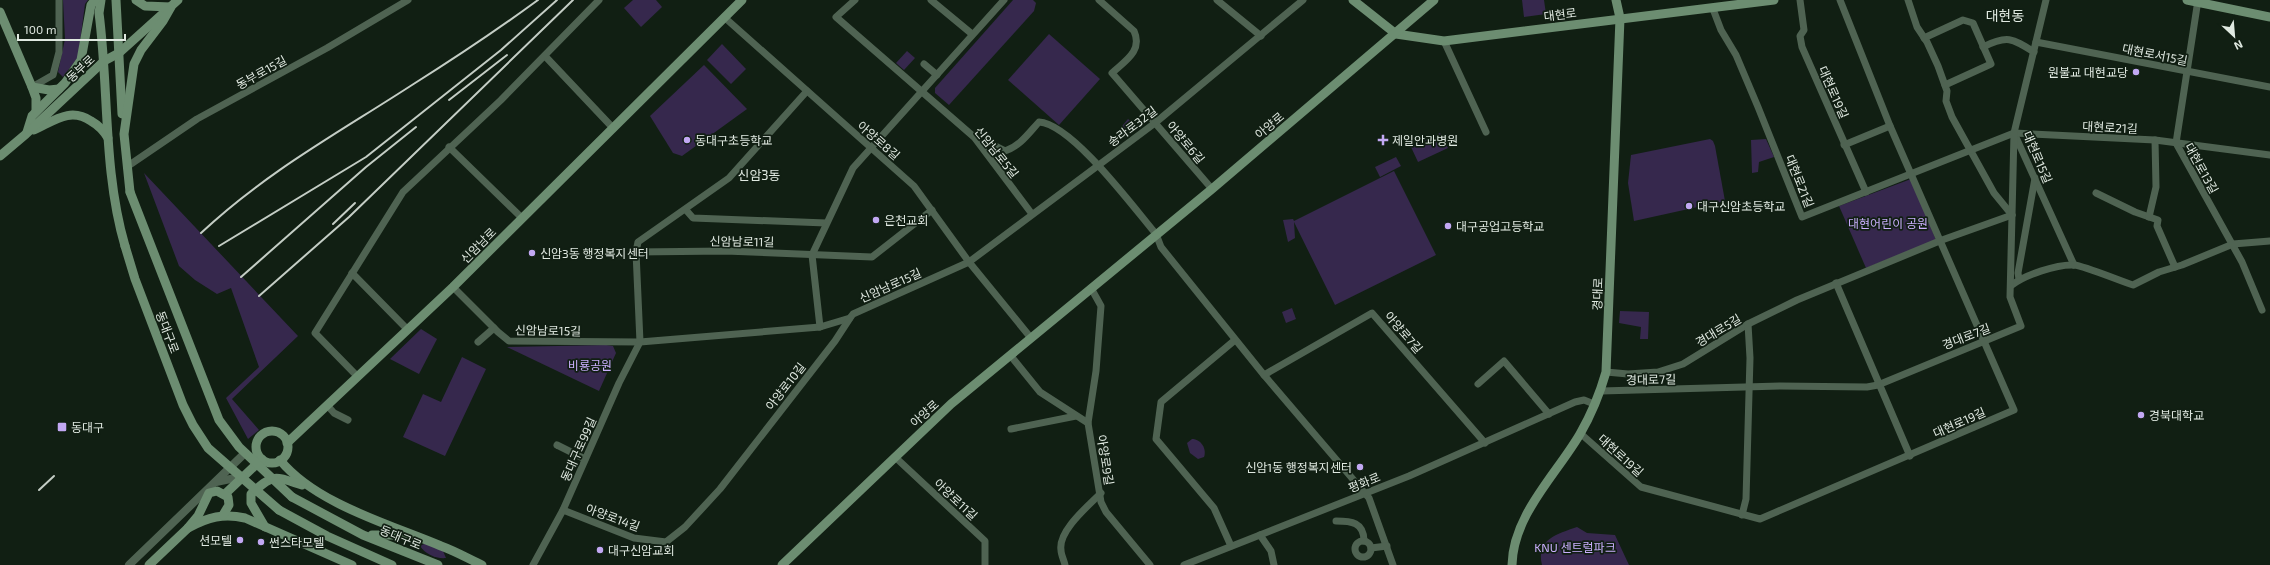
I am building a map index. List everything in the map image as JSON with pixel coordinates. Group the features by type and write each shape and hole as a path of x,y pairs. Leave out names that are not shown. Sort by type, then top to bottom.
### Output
{"main road":[{"path":"26,134 32,116 59,89 82,60 91,5 95,0"},
{"name":"동대구로","path":"101,0 99,13 118,221 135,279 183,405 208,448 280,510 327,536 392,565"},
{"path":"116,0 119,75 124,134"},
{"path":"124,134 134,64 171,7 145,6 136,0"},
{"name":"동부로","path":"0,156 26,134 104,61 119,53 178,0"},
{"name":"신암남로","path":"288,444 357,376 453,287 742,0"},
{"path":"1353,0 1396,34"},
{"name":"아양로","path":"786,564 924,428 1010,355 1212,189 1396,34 1434,0"},
{"name":"경대로","path":"1512,565 1515,541 1533,504 1580,433 1601,391 1606,372 1620,18 1616,0"},
{"name":"대현로","path":"1396,34 1444,41 1620,18 1713,9 1774,0"},
{"path":"2187,0 2270,17"},
{"path":"0,12 32,86 36,98 36,111"},
{"path":"32,86 48,90 59,89"},
{"path":"26,134 63,115 76,114 95,123 105,132 110,141"},
{"name":"동대구로","path":"124,134 130,192 162,271 203,384 219,420 245,453 292,497 363,535 438,565"},
{"path":"268,431 278,432 286,439 288,444 286,454 280,460 272,462 262,459 259,456 256,446 257,441 264,433 268,431"},
{"path":"225,494 262,459"},
{"path":"280,460 291,474 313,488 379,522 482,565"},
{"path":"266,527 251,503 251,494 266,480 279,476 313,488"},
{"path":"149,565 188,528 204,504 206,496 214,486 225,494 230,505 221,515 199,522 188,528"},
{"path":"204,504 207,512 245,518 352,565"},
{"path":"363,535 414,536"},
{"path":"366,554 376,565"}],"street":[{"path":"59,0 59,52 53,75 59,89"},
{"name":"동부로15길","path":"128,166 197,119 327,48 408,0"},
{"path":"357,376 315,333 403,192 544,56 599,0"},
{"name":"신암남로5길","path":"854,0 836,17 974,137 1032,214"},
{"path":"931,0 972,34"},
{"path":"820,327 812,255 853,168 1004,0"},
{"name":"아양로6길","path":"1100,0 1134,31 1137,38 1135,51 1112,73 1212,189"},
{"path":"1217,0 1260,36"},
{"name":"송라로32길","path":"969,262 1155,123 1303,0"},
{"name":"대현로19길","path":"1800,0 1804,30 1800,36 1802,47 1866,192"},
{"name":"대현로19길","path":"1580,433 1641,487 1760,519 1910,456 2014,410 1969,307 1942,240 1890,126 1840,0"},
{"path":"1908,0 1917,27 1924,38 1947,91 1946,101 1994,193 2012,215 1942,240"},
{"name":"대현로15길","path":"2046,0 2014,133 2074,265"},
{"name":"대현로13길","path":"2197,1 2176,143 2233,244 2262,310"},
{"name":"대현로21길","path":"1713,9 1721,30 1736,54 1802,217 2014,133 2155,140 2270,155"},
{"name":"아양로8길","path":"724,17 914,186 969,262 1031,338"},
{"path":"1924,38 1963,20 1973,23 1991,64 1945,86"},
{"path":"1983,46 2000,38 2018,41 2034,52"},
{"path":"1444,41 1486,132"},
{"name":"대현로서15길","path":"2036,42 2270,86"},
{"path":"544,56 613,128"},
{"path":"924,64 937,75"},
{"path":"32,86 53,75"},
{"path":"640,342 636,252 638,242 686,210 729,178 807,91"},
{"path":"995,146 1005,151 1017,146 1039,122 1046,123 1060,129 1099,165 1156,234 1161,247 1235,340 1332,453 1364,494 1369,498 1387,546 1392,565"},
{"path":"1844,145 1890,126"},
{"name":"경대로7길","path":"1601,391 1878,385 2021,326 2010,297 2012,284 2014,133"},
{"path":"2149,217 2156,187 2155,140"},
{"path":"449,148 522,218"},
{"path":"2019,279 2018,273 2035,178"},
{"path":"2096,193 2158,220 2157,226 2175,267"},
{"name":"신암남로11길","path":"686,210 692,218 826,223"},
{"path":"812,255 872,257 932,210"},
{"name":"경대로5길","path":"1606,372 1628,374 1658,372 1683,364 1748,324 1836,283 1942,240"},
{"path":"2012,284 2019,279 2038,271 2074,265 2133,285 2159,272 2233,244 2270,241"},
{"name":"신암남로11길","path":"636,252 726,251 812,255"},
{"name":"신암남로15길","path":"453,287 509,341 640,342 820,327 850,318 853,314 969,262"},
{"path":"352,273 408,329"},
{"path":"1836,283 1878,385 1910,456"},
{"path":"1088,423 1096,371 1101,306 1091,288"},
{"name":"아양로7길","path":"1264,375 1372,313 1485,443"},
{"name":"아양로10길","path":"711,499 835,341 850,318"},
{"path":"1742,515 1746,499 1750,387 1748,324"},
{"path":"478,342 494,328"},
{"path":"1231,546 1214,508 1156,439 1162,402 1235,340"},
{"name":"동대구로99길","path":"533,565 563,510 619,383 640,342"},
{"name":"아양로9길","path":"1010,355 1040,392 1088,423 1101,502 1106,512 1150,565"},
{"path":"1478,384 1504,361 1549,414"},
{"name":"평화로","path":"1184,565 1364,494 1485,443 1576,402 1584,400 1594,404"},
{"path":"327,405 334,413 348,420"},
{"path":"1011,429 1076,416"},
{"path":"557,445 585,459"},
{"path":"129,565 214,486 245,453"},
{"name":"아양로11길","path":"895,457 984,539 985,565"},
{"path":"214,486 240,477"},
{"path":"1065,565 1061,550 1063,538 1079,515 1100,493"},
{"name":"아양로14길","path":"563,510 634,538 666,542 686,527 711,499"},
{"path":"1336,520 1349,521 1359,525 1363,530 1364,541"},
{"path":"1260,535 1271,551 1274,565"},
{"path":"1364,541 1368,543 1371,548 1370,553 1366,556 1360,556 1356,554 1354,549 1356,544 1364,541"},
{"path":"1371,548 1387,546"}],"green space":[{"path":"63,0 88,0 85,4 78,57 63,77 58,72 65,39"},
{"path":"633,0 656,0 662,7 641,27 624,8"},
{"path":"1013,0 1033,0 1036,3 1034,11 949,105 935,93 935,88"},
{"path":"1522,0 1544,0 1546,14 1524,17"},
{"path":"1049,34 1100,79 1059,125 1008,80"},
{"path":"722,44 746,69 731,84 707,60"},
{"path":"907,51 915,58 904,70 896,63"},
{"path":"704,65 747,109 682,156 673,153 650,116"},
{"path":"1128,119 1133,123 1123,136 1118,131"},
{"path":"1440,133 1448,148 1418,162 1411,147"},
{"path":"1710,139 1713,141 1715,146 1725,201 1634,221 1628,183 1631,155"},
{"path":"1766,139 1774,157 1759,162 1758,172 1752,173 1751,140"},
{"path":"1396,157 1401,166 1380,177 1375,167"},
{"path":"1394,171 1436,255 1335,305 1294,222 1295,238 1288,242 1283,220 1293,219 1294,221"},
{"path":"144,173 298,336 232,399 259,430 248,439 226,398 259,367 231,288 217,294 195,280 179,266"},
{"name":"대현어린이 공원","path":"1911,179 1936,240 1866,268 1839,206"},
{"path":"1292,308 1296,319 1286,323 1282,312"},
{"path":"1620,311 1649,312 1648,339 1640,339 1641,327 1619,323"},
{"path":"421,329 437,339 419,374 390,359"},
{"name":"비룡공원","path":"613,346 616,353 599,391 507,347"},
{"path":"462,357 486,369 445,456 403,437 423,394 441,402"},
{"path":"1192,439 1195,439 1201,443 1205,451 1204,457 1198,459 1190,453 1187,443"},
{"name":"KNU 센트럴파크","path":"1577,527 1587,533 1615,535 1629,565 1542,565 1541,556 1545,543 1562,532"},
{"path":"426,543 443,551 446,558 435,557 428,554 420,546"}],"railway":[{"path":"201,233 251,191 303,154 460,54 538,0"},
{"path":"219,246 366,157 501,50 557,0"},
{"path":"259,296 349,217 573,0"},
{"path":"449,100 507,55"},
{"path":"241,277 366,167 416,127"},
{"path":"333,224 355,203"},
{"path":"39,490 54,476"}],"place":[{"name":"원불교 대현교당","path":"2136,72"},
{"name":"동대구초등학교","path":"687,140"},
{"name":"제일안과병원","path":"1383,140"},
{"name":"대구신암초등학교","path":"1689,206"},
{"name":"은천교회","path":"876,220"},
{"name":"대구공업고등학교","path":"1448,226"},
{"name":"신암3동 행정복지센터","path":"532,253"},
{"name":"경북대학교","path":"2141,415"},
{"name":"동대구","path":"62,427"},
{"name":"신암1동 행정복지센터","path":"1360,467"},
{"name":"션모텔","path":"240,540"},
{"name":"썬스타모텔","path":"261,542"},
{"name":"대구신암교회","path":"600,550"}],"district":[{"name":"대현동","path":"2005,15"},
{"name":"신암3동","path":"759,175"}]}
